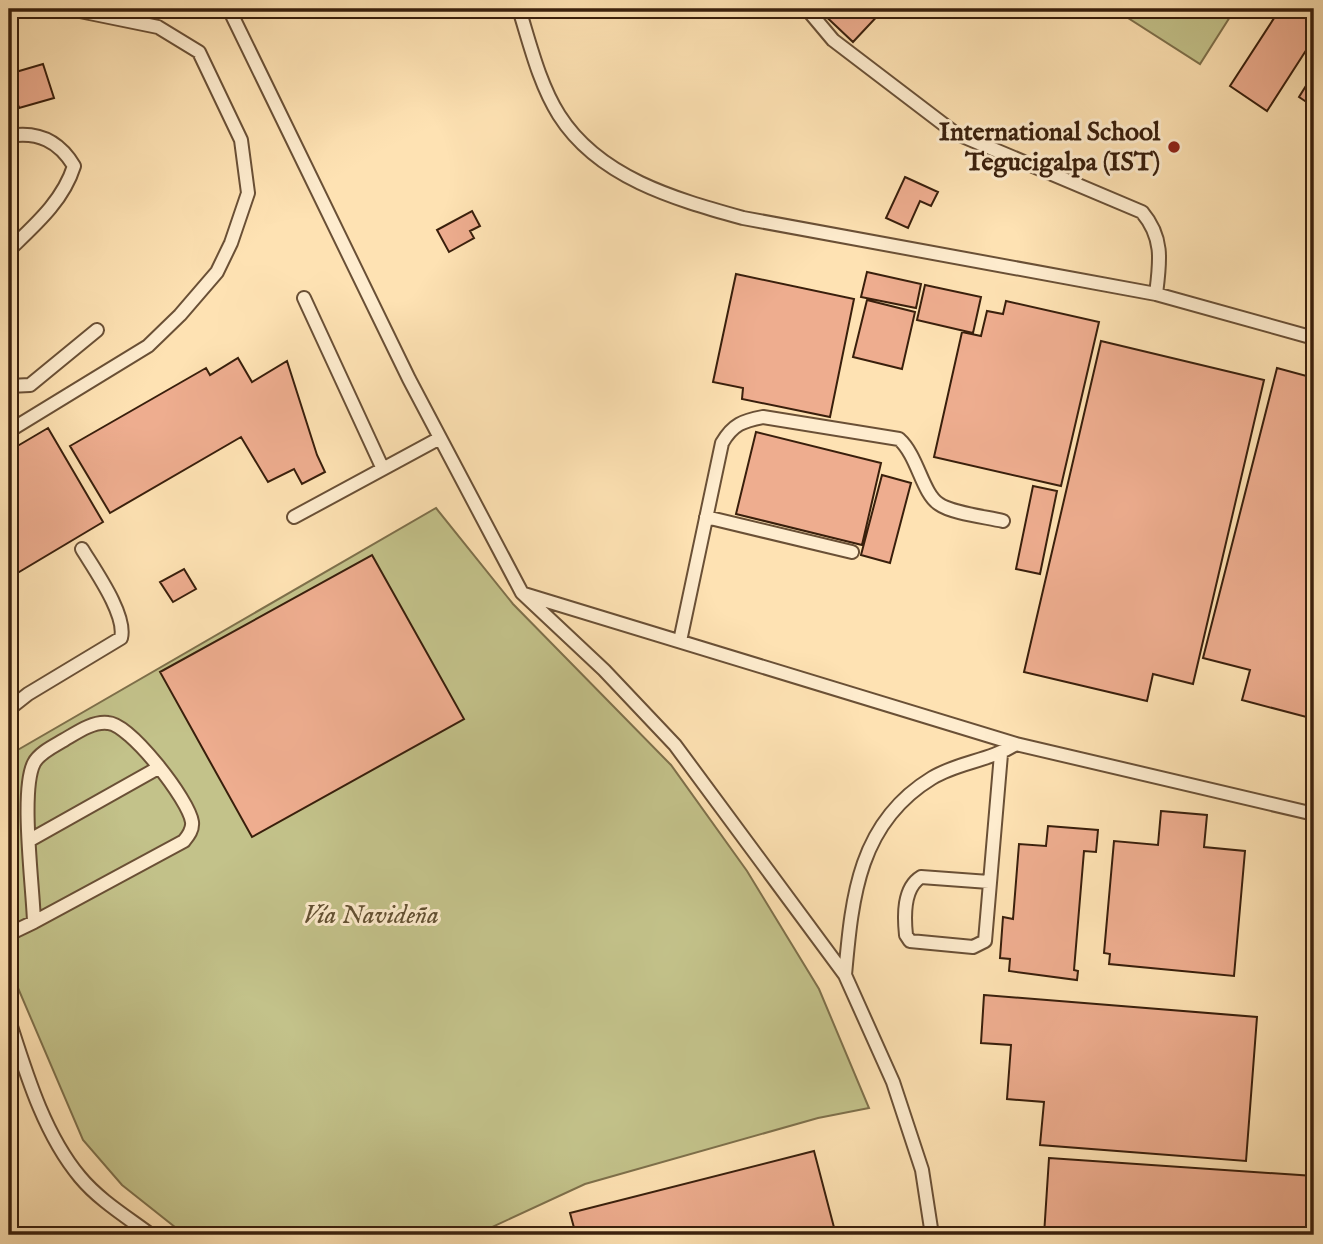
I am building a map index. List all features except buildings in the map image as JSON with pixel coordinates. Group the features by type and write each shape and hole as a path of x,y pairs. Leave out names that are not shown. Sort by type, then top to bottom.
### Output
{"lane":[{"path":"9,432 148,346 180,315 217,272 231,243 248,193 241,140 199,52 158,27 70,9"},
{"path":"229,9 440,438 522,593 604,670 675,745 845,975 893,1082 922,1170 932,1235"},
{"path":"519,9 540,77 559,116 593,153 629,179 682,201 743,218 1156,294 1314,338"},
{"path":"807,9 833,40 955,133 1142,212 1154,226 1161,250 1156,294"},
{"path":"9,136 24,134 51,139 66,153 74,166 68,186 39,221 9,250"},
{"path":"304,298 382,467"},
{"path":"9,386 30,385 97,330"},
{"path":"680,641 722,443 731,429 741,421 763,417 899,439 916,460 932,498 940,506 1003,521"},
{"path":"294,517 440,438"},
{"path":"706,517 852,552"},
{"path":"9,709 28,694 121,638 123,630 115,607 82,548"},
{"path":"522,593 1016,744 1314,814"},
{"path":"9,934 34,922 184,841 190,834 192,822 178,789 122,728 108,723 78,732 50,748 35,761 28,786 34,922"},
{"path":"845,975 852,898 860,867 877,835 901,803 933,777 1001,754 1016,744"},
{"path":"989,882 921,877 913,882 908,890 906,935 911,942 973,947 985,941 1001,754"},
{"path":"30,840 158,768"},
{"path":"9,1020 57,1144 80,1178 108,1204 151,1235"}],"green space":[{"path":"1114,9 1235,9 1200,64"},
{"name":"Vía Navideña","path":"436,508 513,604 671,765 747,871 819,989 869,1108 818,1118 585,1184 475,1235 185,1235 122,1185 83,1140 9,967 9,755"}],"place":[{"name":"International School Tegucigalpa (IST)","path":"1174,147"}]}
